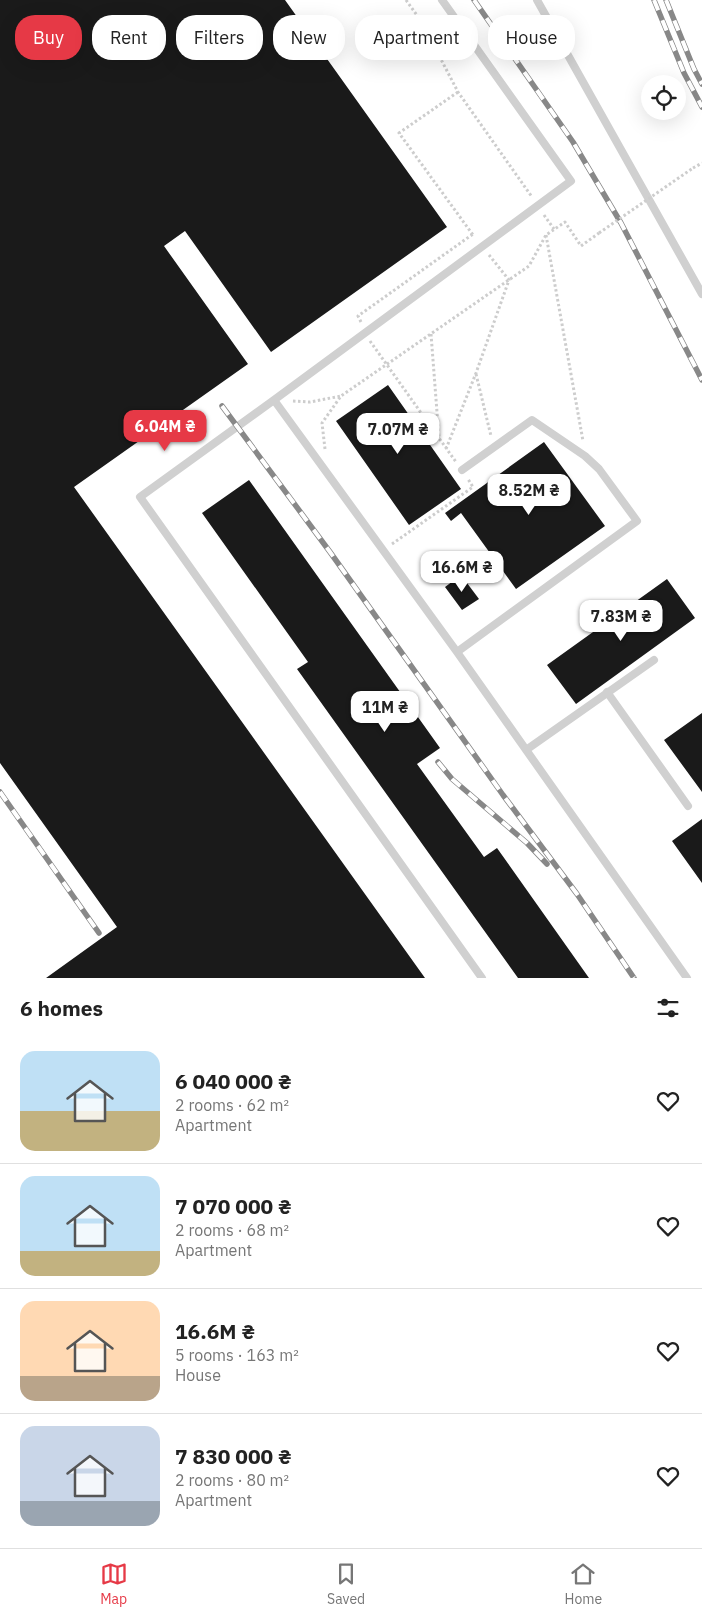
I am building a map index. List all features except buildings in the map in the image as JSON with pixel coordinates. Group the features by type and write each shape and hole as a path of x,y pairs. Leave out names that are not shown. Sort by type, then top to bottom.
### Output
{"lane":[{"path":"442,0 571,181 140,497 482,978"},
{"path":"537,0 702,294"},
{"path":"274,400 457,652 687,978"},
{"path":"457,652 637,522 599,468 585,456 532,420 462,470"},
{"path":"526,750 654,660"},
{"path":"607,692 688,806"}],"path":[{"path":"406,0 420,21 458,92 554,229"},
{"path":"358,316 473,234 399,133 458,92"},
{"path":"325,450 322,423 342,396 529,266 546,235 564,222 581,246 702,163"},
{"path":"546,235 585,456"},
{"path":"446,449 476,373 509,280"},
{"path":"364,334 474,487 392,544"},
{"path":"431,334 439,439"},
{"path":"476,373 494,447"},
{"path":"274,400 310,402 342,396"}],"railway":[{"path":"474,0 573,142 621,223 702,380"},
{"path":"654,0 684,73 702,107"},
{"path":"666,0 702,84"},
{"path":"222,406 330,552 503,795 577,894 634,978"},
{"path":"438,762 452,779 527,843 547,864"},
{"path":"0,792 99,933"}]}
